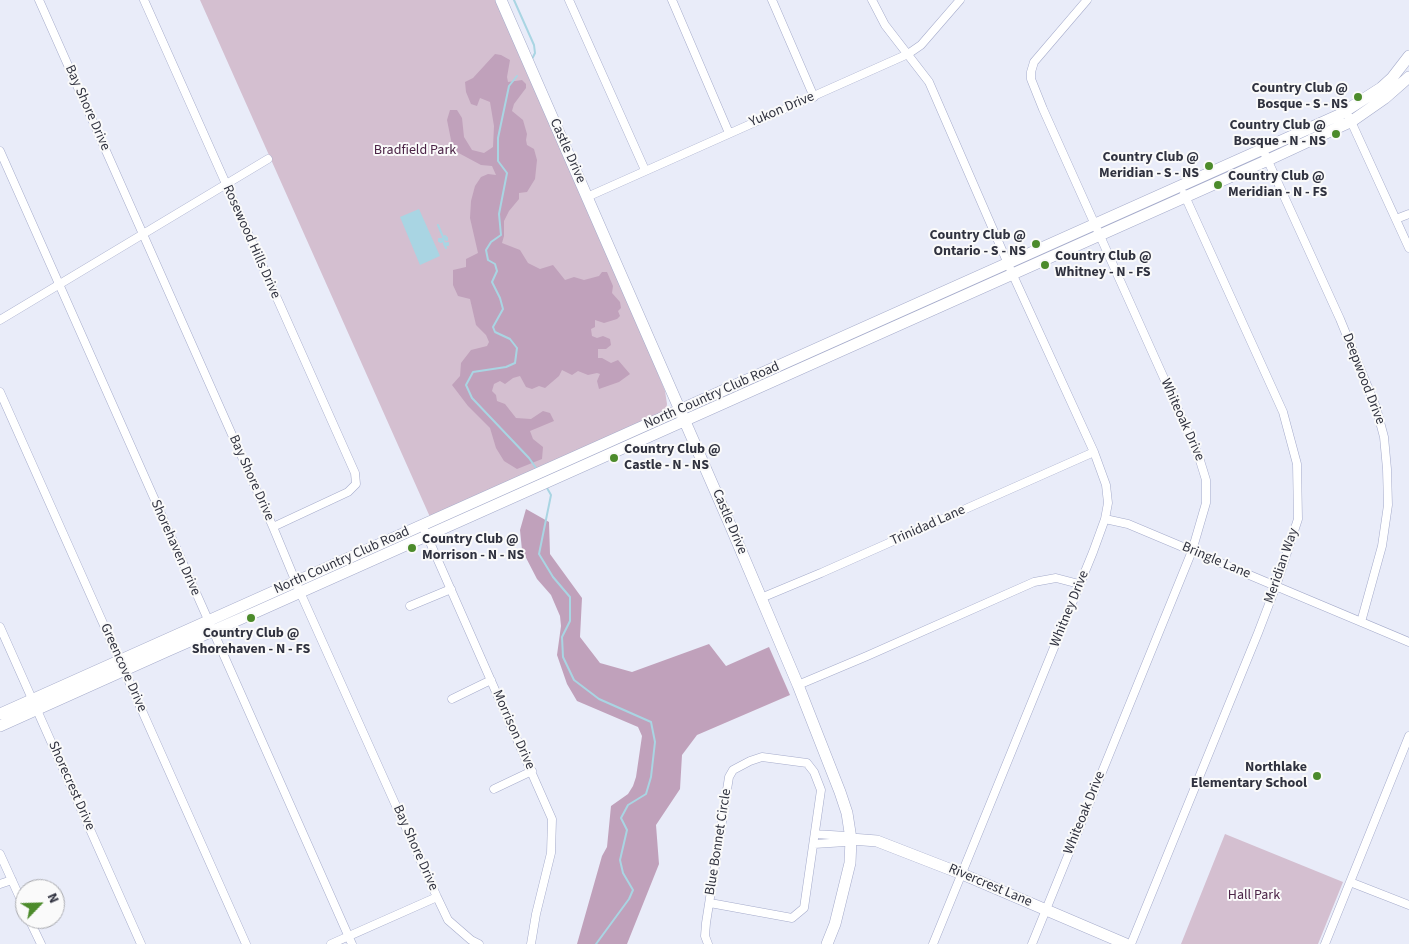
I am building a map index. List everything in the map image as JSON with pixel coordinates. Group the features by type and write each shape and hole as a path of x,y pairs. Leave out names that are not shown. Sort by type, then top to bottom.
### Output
{"main road":[{"name":"Castle Drive","path":"501,0 683,415 798,685 840,792 847,814 851,839 850,863 835,924 828,944"},
{"name":"North Country Club Road","path":"1349,116 1392,78 1409,56"},
{"name":"North Country Club Road","path":"0,714 34,704 425,530 491,507 556,478 683,415 1380,102 1409,77"},
{"name":"North Country Club Road","path":"425,530 486,496 554,466 683,415"},
{"path":"486,496 491,507"},
{"name":"North Country Club Road","path":"0,726 34,704"},
{"name":"Rivercrest Lane","path":"851,839 877,841 962,874 1126,944"}],"street":[{"name":"Bay Shore Drive","path":"39,0 437,897 448,920 470,940 479,944"},
{"name":"Rosewood Hills Drive","path":"144,0 354,472 356,484 348,492 273,527"},
{"path":"569,0 645,170"},
{"path":"672,0 729,133"},
{"path":"772,0 814,97"},
{"name":"Whitney Drive","path":"872,0 885,25 929,82 1010,268 1094,452 1106,485 1108,503 1105,519 933,944"},
{"name":"Yukon Drive","path":"587,197 908,54 921,45 960,0"},
{"name":"Whiteoak Drive","path":"1032,944 1192,551 1206,503 1204,471 1031,79 1034,62 1087,0"},
{"path":"1349,116 1409,248"},
{"name":"Shorehaven Drive","path":"0,152 350,940"},
{"name":"Deepwood Drive","path":"1265,155 1344,328 1376,407 1384,437 1388,505 1382,546 1361,622"},
{"path":"0,320 268,160"},
{"name":"Meridian Way","path":"1130,944 1276,586 1298,519 1298,464 1283,412 1183,191"},
{"path":"1396,219 1409,214"},
{"name":"Greencove Drive","path":"0,392 246,944"},
{"name":"Trinidad Lane","path":"761,598 1094,452"},
{"name":"Bringle Lane","path":"1105,519 1128,524 1409,642"},
{"name":"Morrison Drive","path":"425,530 532,772 552,824 551,853 536,914 532,944"},
{"path":"798,685 1034,582 1056,578 1079,584"},
{"path":"410,606 451,589"},
{"name":"Shorecrest Drive","path":"0,628 142,944"},
{"path":"452,699 491,680"},
{"path":"1325,944 1409,736"},
{"name":"Blue Bonnet Circle","path":"762,757 807,764 814,772 821,790 816,834 804,908 792,918 710,903 729,777 733,770 762,757"},
{"path":"494,789 532,772"},
{"path":"814,844 846,842 851,839 846,836 816,834"},
{"path":"0,854 15,887"},
{"path":"0,884 12,880"},
{"path":"1350,882 1409,905"},
{"path":"331,944 350,940 437,897"},
{"path":"708,944 705,936 710,903"},
{"path":"34,929 41,944"}],"green space":[{"name":"Bradfield Park","path":"200,0 497,0 642,333 665,391 666,411 430,517"},
{"name":"Hall Park","path":"1225,834 1343,882 1318,944 1181,944"}],"shaded area":[{"path":"495,54 510,60 508,82 522,80 526,84 526,88 514,104 512,111 523,120 527,134 527,145 534,149 537,160 535,179 527,192 519,193 519,199 509,211 504,221 502,243 520,250 528,263 540,269 553,265 565,280 574,277 584,280 599,276 602,272 607,272 613,286 612,293 620,302 621,308 618,311 620,316 617,319 604,323 595,320 595,327 591,329 592,336 597,338 603,336 610,339 611,345 606,349 598,349 598,358 611,363 618,360 630,374 619,382 599,389 597,381 600,374 588,375 578,371 572,375 562,370 559,376 545,388 539,386 532,389 526,387 520,376 513,378 505,384 500,381 494,384 492,391 496,395 497,401 505,404 516,418 531,419 543,411 550,413 554,421 530,431 533,439 543,447 542,459 517,469 504,461 496,448 490,428 468,406 452,385 460,376 461,363 471,350 487,346 489,342 486,335 476,325 470,299 458,296 453,285 453,270 466,267 466,259 478,253 470,218 471,201 475,186 481,177 488,174 496,175 492,166 481,165 453,150 447,120 450,110 457,110 462,118 464,137 472,150 484,153 493,147 494,126 490,102 480,98 477,106 471,104 466,92 465,82 473,78"},
{"path":"526,509 549,522 550,554 582,598 580,637 600,663 632,672 709,644 726,666 769,647 790,695 697,735 682,755 680,789 656,825 659,864 627,944 577,944 602,856 607,847 611,806 628,794 633,786 642,736 638,727 577,701 567,684 557,655 561,626 560,616 551,595 537,579 522,550 520,530"}],"water":[{"path":"419,209 440,256 420,265 400,217"}],"waterway":[{"path":"514,0 534,45 535,53 532,59"},
{"path":"517,76 509,86 498,138 498,161 507,173 499,214 501,235 491,242 486,250 488,260 495,264 497,271 492,282 503,309 493,327 495,332 510,339 517,348 515,363 506,367 473,372 466,385 472,398 529,458 536,468"},
{"path":"438,225 443,237"},
{"path":"444,239 447,240 445,236 444,237 442,241 441,242 439,241 439,239 442,239 443,240 445,245"},
{"path":"445,245 448,245 448,243 444,244 446,248"},
{"path":"547,488 551,495 539,554 553,577 570,597 570,621 562,637 563,657 574,680 599,699 651,722 655,742 651,777 646,794 628,805 621,818 627,830 620,860 623,873 633,890 629,899 596,944"}],"place":[{"name":"Country Club @ Bosque - S - NS","path":"1358,97"},
{"name":"Country Club @ Bosque - N - NS","path":"1336,134"},
{"name":"Country Club @ Meridian - S - NS","path":"1209,166"},
{"name":"Country Club @ Meridian - N - FS","path":"1218,185"},
{"name":"Country Club @ Ontario - S - NS","path":"1036,244"},
{"name":"Country Club @ Whitney - N - FS","path":"1045,265"},
{"name":"Country Club @ Castle - N - NS","path":"614,458"},
{"name":"Country Club @ Morrison - N - NS","path":"412,548"},
{"name":"Country Club @ Shorehaven - N - FS","path":"251,618"},
{"name":"Northlake Elementary School","path":"1317,776"}]}
